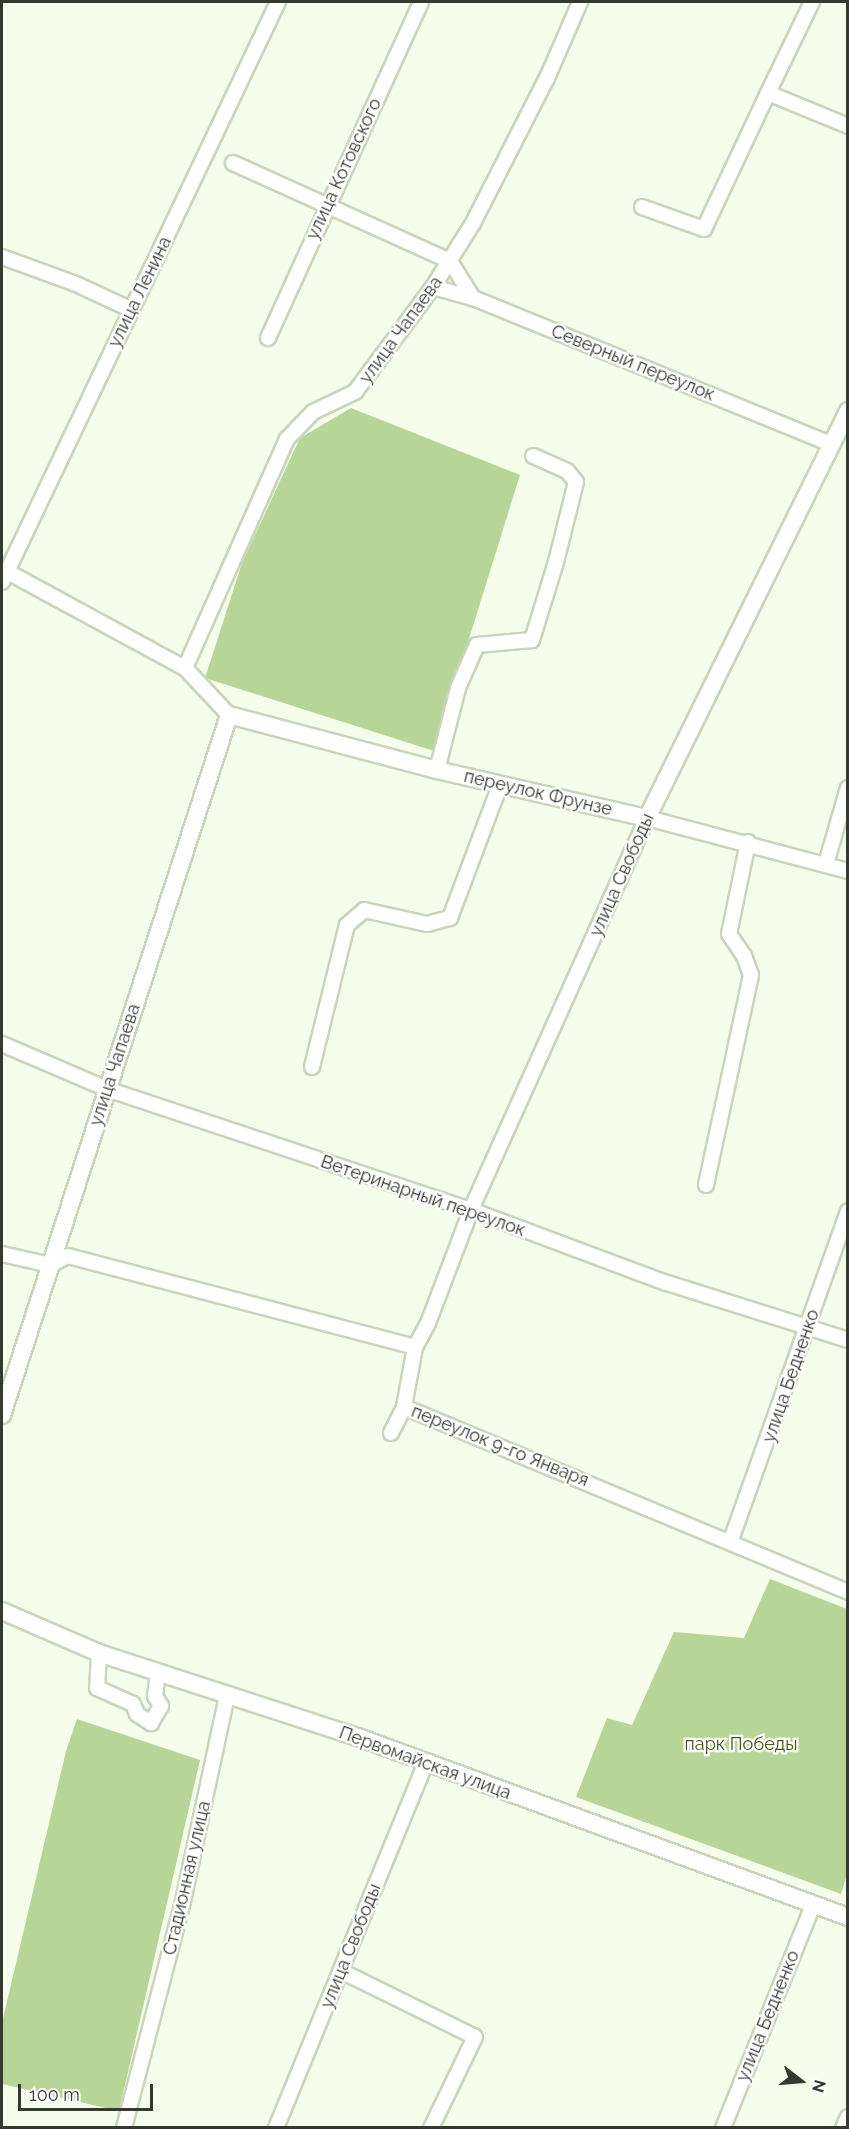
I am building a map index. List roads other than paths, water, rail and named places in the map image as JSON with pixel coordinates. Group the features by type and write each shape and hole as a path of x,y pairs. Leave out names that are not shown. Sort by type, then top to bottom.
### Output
{"main road":[{"name":"улица Свободы","path":"647,818 831,444 845,422"},
{"name":"переулок Фрунзе","path":"229,715 437,770 647,818"},
{"name":"улица Чапаева","path":"2,1412 229,715"},
{"name":"Первомайская улица","path":"2,1611 99,1653 358,1737 425,1764 848,1917"}],"street":[{"name":"улица Ленина","path":"4,576 278,2"},
{"name":"улица Котовского","path":"268,338 421,2"},
{"name":"улица Чапаева","path":"185,668 287,439 313,412 355,392 433,287 450,261 548,78 580,2"},
{"path":"642,207 704,229 812,2"},
{"path":"768,93 848,126"},
{"path":"233,163 329,203 450,261 473,298"},
{"path":"2,257 76,284 132,310"},
{"name":"Северный переулок","path":"433,287 473,298 831,444"},
{"path":"437,770 458,688 477,645 532,640 556,562 576,482 567,471 533,456"},
{"path":"4,576 185,668 229,715"},
{"path":"312,1067 347,925 364,910 427,924 450,918 500,785"},
{"path":"826,864 848,788"},
{"name":"переулок Фрунзе","path":"647,818 748,842 848,871"},
{"name":"улица Свободы","path":"415,1347 428,1323 471,1210 647,818"},
{"path":"706,1185 751,975 744,956 729,934 748,842"},
{"name":"Ветеринарный переулок","path":"2,1044 107,1089 471,1210 664,1282 807,1330 848,1340"},
{"name":"улица Бедненко","path":"731,1540 848,1211"},
{"path":"2,1254 50,1265 68,1256 415,1347"},
{"name":"переулок 9-го Января","path":"415,1347 404,1407 731,1540 848,1592"},
{"path":"391,1433 404,1407"},
{"path":"99,1653 97,1688 133,1704 137,1714 151,1723 161,1706 155,1696 158,1673"},
{"name":"Стадионная улица","path":"124,2127 183,1901 227,1695"},
{"name":"улица Свободы","path":"276,2127 425,1764"},
{"name":"улица Бедненко","path":"723,2127 813,1905"},
{"path":"341,1971 475,2037 431,2127"},
{"path":"843,2127 848,2117"}],"park label":[{"name":"парк Победы","path":"741,1744"}]}
